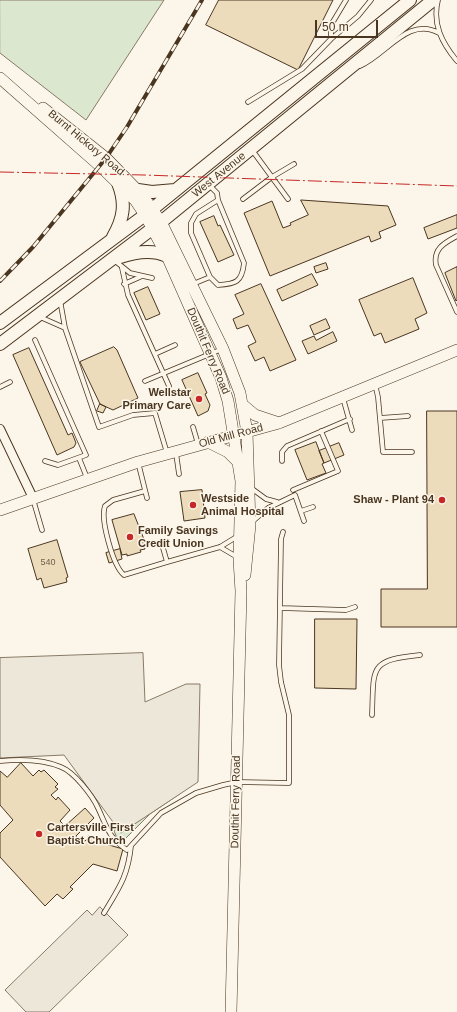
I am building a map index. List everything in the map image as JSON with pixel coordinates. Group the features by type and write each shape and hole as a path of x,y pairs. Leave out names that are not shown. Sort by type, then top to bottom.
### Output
{"main road":[{"name":"West Avenue","path":"0,323 149,212 410,0"},
{"name":"West Avenue","path":"0,344 60,300 118,264 157,226 350,70 433,0"},
{"path":"110,242 120,223 124,211 123,195 118,183"},
{"path":"138,190 152,192 175,190"},
{"path":"118,264 129,254 142,252 159,253 167,256"}],"street":[{"name":"Burnt Hickory Road","path":"0,74 106,158 138,190 157,226"},
{"name":"Burnt Hickory Road","path":"0,78 149,212"},
{"name":"Douthit Ferry Road","path":"157,226 167,256 227,396 239,463 241,591 231,1012"},
{"name":"Douthit Ferry Road","path":"157,226 192,284 223,349 243,405 247,432 250,525 247,565 241,591"},
{"name":"Old Mill Road","path":"0,510 87,478 138,462 279,423 457,350"},
{"path":"243,405 255,415 279,423"},
{"path":"0,429 2,438 33,498"},
{"path":"203,444 228,452 239,463"}],"lane":[{"path":"330,39 331,25 346,0"},
{"path":"248,102 302,69 330,39 358,16 371,0"},
{"path":"438,0 436,16 439,33 457,61"},
{"path":"350,70 369,61 409,31 424,28 439,33"},
{"path":"252,150 288,199"},
{"path":"243,198 272,177 294,164"},
{"path":"209,184 217,193 218,200 244,263 243,274 237,281 229,284 218,285 210,276 192,233 191,223 196,214 218,200"},
{"path":"457,236 441,246 436,253 435,259 436,265 457,312"},
{"path":"118,264 141,277 152,278"},
{"path":"118,264 124,284 169,386"},
{"path":"181,289 210,276"},
{"path":"124,284 141,277"},
{"path":"60,300 65,328 72,351 99,427 133,415 155,413 179,474"},
{"path":"38,316 65,328"},
{"path":"35,340 86,455 58,465 45,461"},
{"path":"155,354 175,346"},
{"path":"144,381 223,349"},
{"path":"0,387 10,382"},
{"path":"374,384 380,418 383,452 412,452"},
{"path":"343,397 350,418 352,430"},
{"path":"380,418 408,416"},
{"path":"282,461 282,452 287,446 350,418"},
{"path":"194,427 203,444"},
{"path":"293,490 338,471 322,431"},
{"path":"79,458 87,478"},
{"path":"138,462 147,498"},
{"path":"291,485 304,521"},
{"path":"249,486 260,496 277,502"},
{"path":"145,492 113,500 105,506 103,516 115,562 124,575 220,547 240,534"},
{"path":"250,525 268,508 277,502 295,495"},
{"path":"33,498 42,530"},
{"path":"218,499 240,500"},
{"path":"301,511 313,506"},
{"path":"0,761 17,759 39,761 62,767 79,782 92,797 102,821 115,842 126,850 161,813 196,793 223,784 237,782 289,783 289,715 281,682 279,665 280,539 283,532"},
{"path":"220,547 232,553 240,560"},
{"path":"163,548 168,562"},
{"path":"280,608 346,610 355,607"},
{"path":"372,715 374,680 378,667 386,660 420,656"},
{"path":"104,913 122,884 129,865 131,846"}],"green space":[{"path":"0,0 164,0 86,120 0,53"},
{"path":"181,779 181,793 150,814 125,839 117,838 114,831 116,828 120,826 124,831 137,817"}],"shaded area":[{"path":"143,653 145,702 186,684 200,684 198,782 121,833 64,755 0,758 0,658"},
{"path":"100,907 128,935 49,1012 26,1012 5,990 87,910 92,915"}],"building":[{"path":"219,0 333,0 298,70 206,25"},
{"path":"301,200 388,206 396,225 379,232 381,238 371,242 369,236 270,276 244,213 272,201 283,228 291,225 290,223 308,215"},
{"path":"457,215 457,228 428,239 424,228"},
{"path":"214,216 218,226 220,225 234,255 218,262 200,222"},
{"path":"326,263 328,269 316,273 314,267"},
{"path":"457,267 457,300 456,301 445,273"},
{"path":"312,274 318,285 282,301 277,290"},
{"path":"413,278 427,313 415,319 419,329 385,343 381,333 374,336 359,300"},
{"path":"261,284 296,360 270,371 264,357 255,361 248,346 256,342 248,325 237,329 233,319 244,314 235,295"},
{"path":"148,287 160,314 146,320 134,293"},
{"path":"326,319 330,328 314,335 310,326"},
{"path":"333,332 337,341 308,354 302,341 314,336 316,340"},
{"path":"114,347 117,350 138,398 113,410 100,404 80,362"},
{"path":"29,348 68,435 72,433 76,443 74,447 57,455 13,355"},
{"name":"Wellstar Primary Care","path":"198,373 207,393 205,394 210,405 208,411 198,416 182,380"},
{"path":"100,404 106,407 103,413 97,411"},
{"name":"Shaw - Plant 94","path":"427,411 457,411 457,627 381,627 381,589 427,589"},
{"path":"316,442 326,473 307,480 295,450"},
{"path":"339,443 344,455 324,463 319,451"},
{"name":"Westside Animal Hospital","path":"202,490 205,518 184,521 180,492"},
{"name":"Family Savings Credit Union","path":"134,514 145,542 143,542 145,549 140,550 141,552 127,556 127,554 122,555 112,520"},
{"path":"57,540 68,577 66,578 67,582 44,588 41,578 37,580 28,549"},
{"path":"120,549 122,559 109,563 106,553"},
{"path":"315,619 357,619 356,689 315,688"},
{"name":"Cartersville First Baptist Church","path":"21,763 33,776 39,770 41,772 44,770 58,784 55,787 58,789 51,795 56,800 58,797 70,810 60,821 65,826 85,808 94,818 76,836 81,843 88,839 88,836 96,838 95,841 123,849 117,871 93,864 70,887 73,889 63,899 57,894 45,906 0,857 0,833 13,820 0,805 0,771 7,777"}],"railway":[{"path":"0,281 33,247 106,158 127,127 202,0"}],"power":[{"path":"0,172 144,175 457,186"}],"place":[{"name":"Wellstar Primary Care","path":"199,399"},
{"name":"Shaw - Plant 94","path":"442,500"},
{"name":"Westside Animal Hospital","path":"193,505"},
{"name":"Family Savings Credit Union","path":"130,537"},
{"name":"Cartersville First Baptist Church","path":"39,834"}]}
